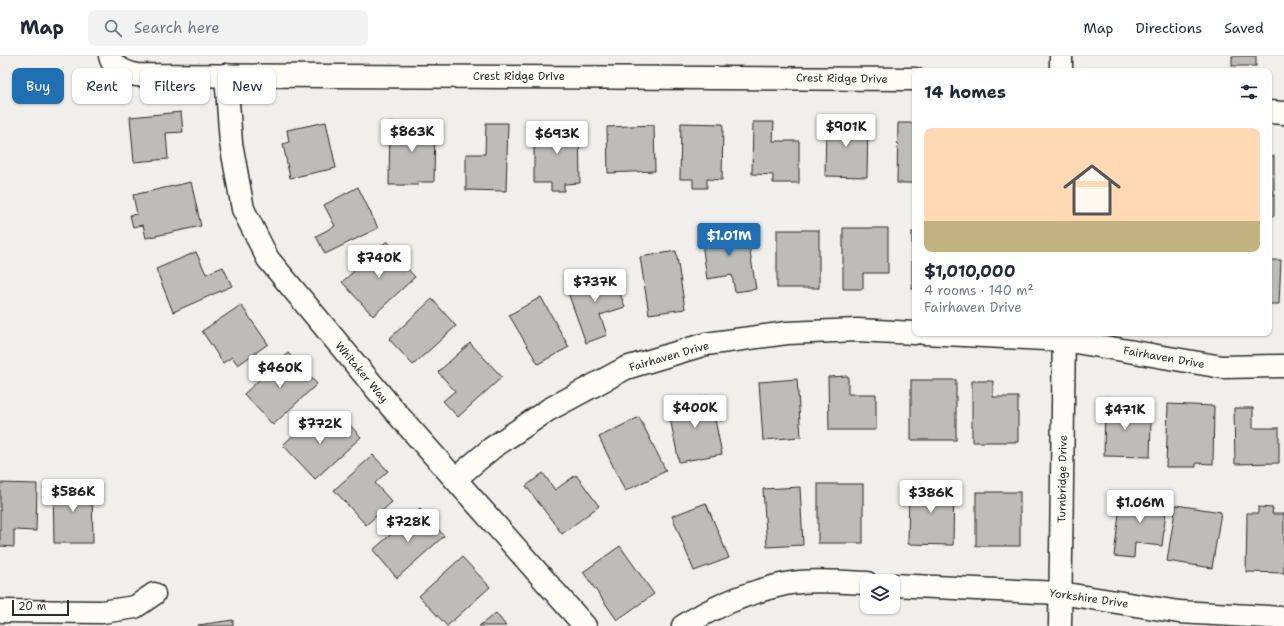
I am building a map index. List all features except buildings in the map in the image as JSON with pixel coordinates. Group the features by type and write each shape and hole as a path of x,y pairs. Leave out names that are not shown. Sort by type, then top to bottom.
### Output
{"street":[{"path":"1061,56 1061,68"},
{"name":"Crest Ridge Drive","path":"116,64 136,74 218,75"},
{"name":"Crest Ridge Drive","path":"276,75 836,78 912,80"},
{"name":"Whitaker Way","path":"228,104 230,143 244,209 268,259 392,408 586,626"},
{"path":"1272,112 1284,113"},
{"name":"Fairhaven Drive","path":"455,479 492,448 548,410 626,368 706,344 786,333 857,330 912,333"},
{"name":"Fairhaven Drive","path":"1064,336 1222,367 1284,366"},
{"name":"Turnbridge Drive","path":"1060,626 1064,336"},
{"path":"683,626 701,614 742,597 785,584 823,581 860,584"},
{"name":"Yorkshire Drive","path":"900,585 1060,593 1179,612 1284,618"},
{"path":"0,611 102,612 135,607 154,594"}]}
